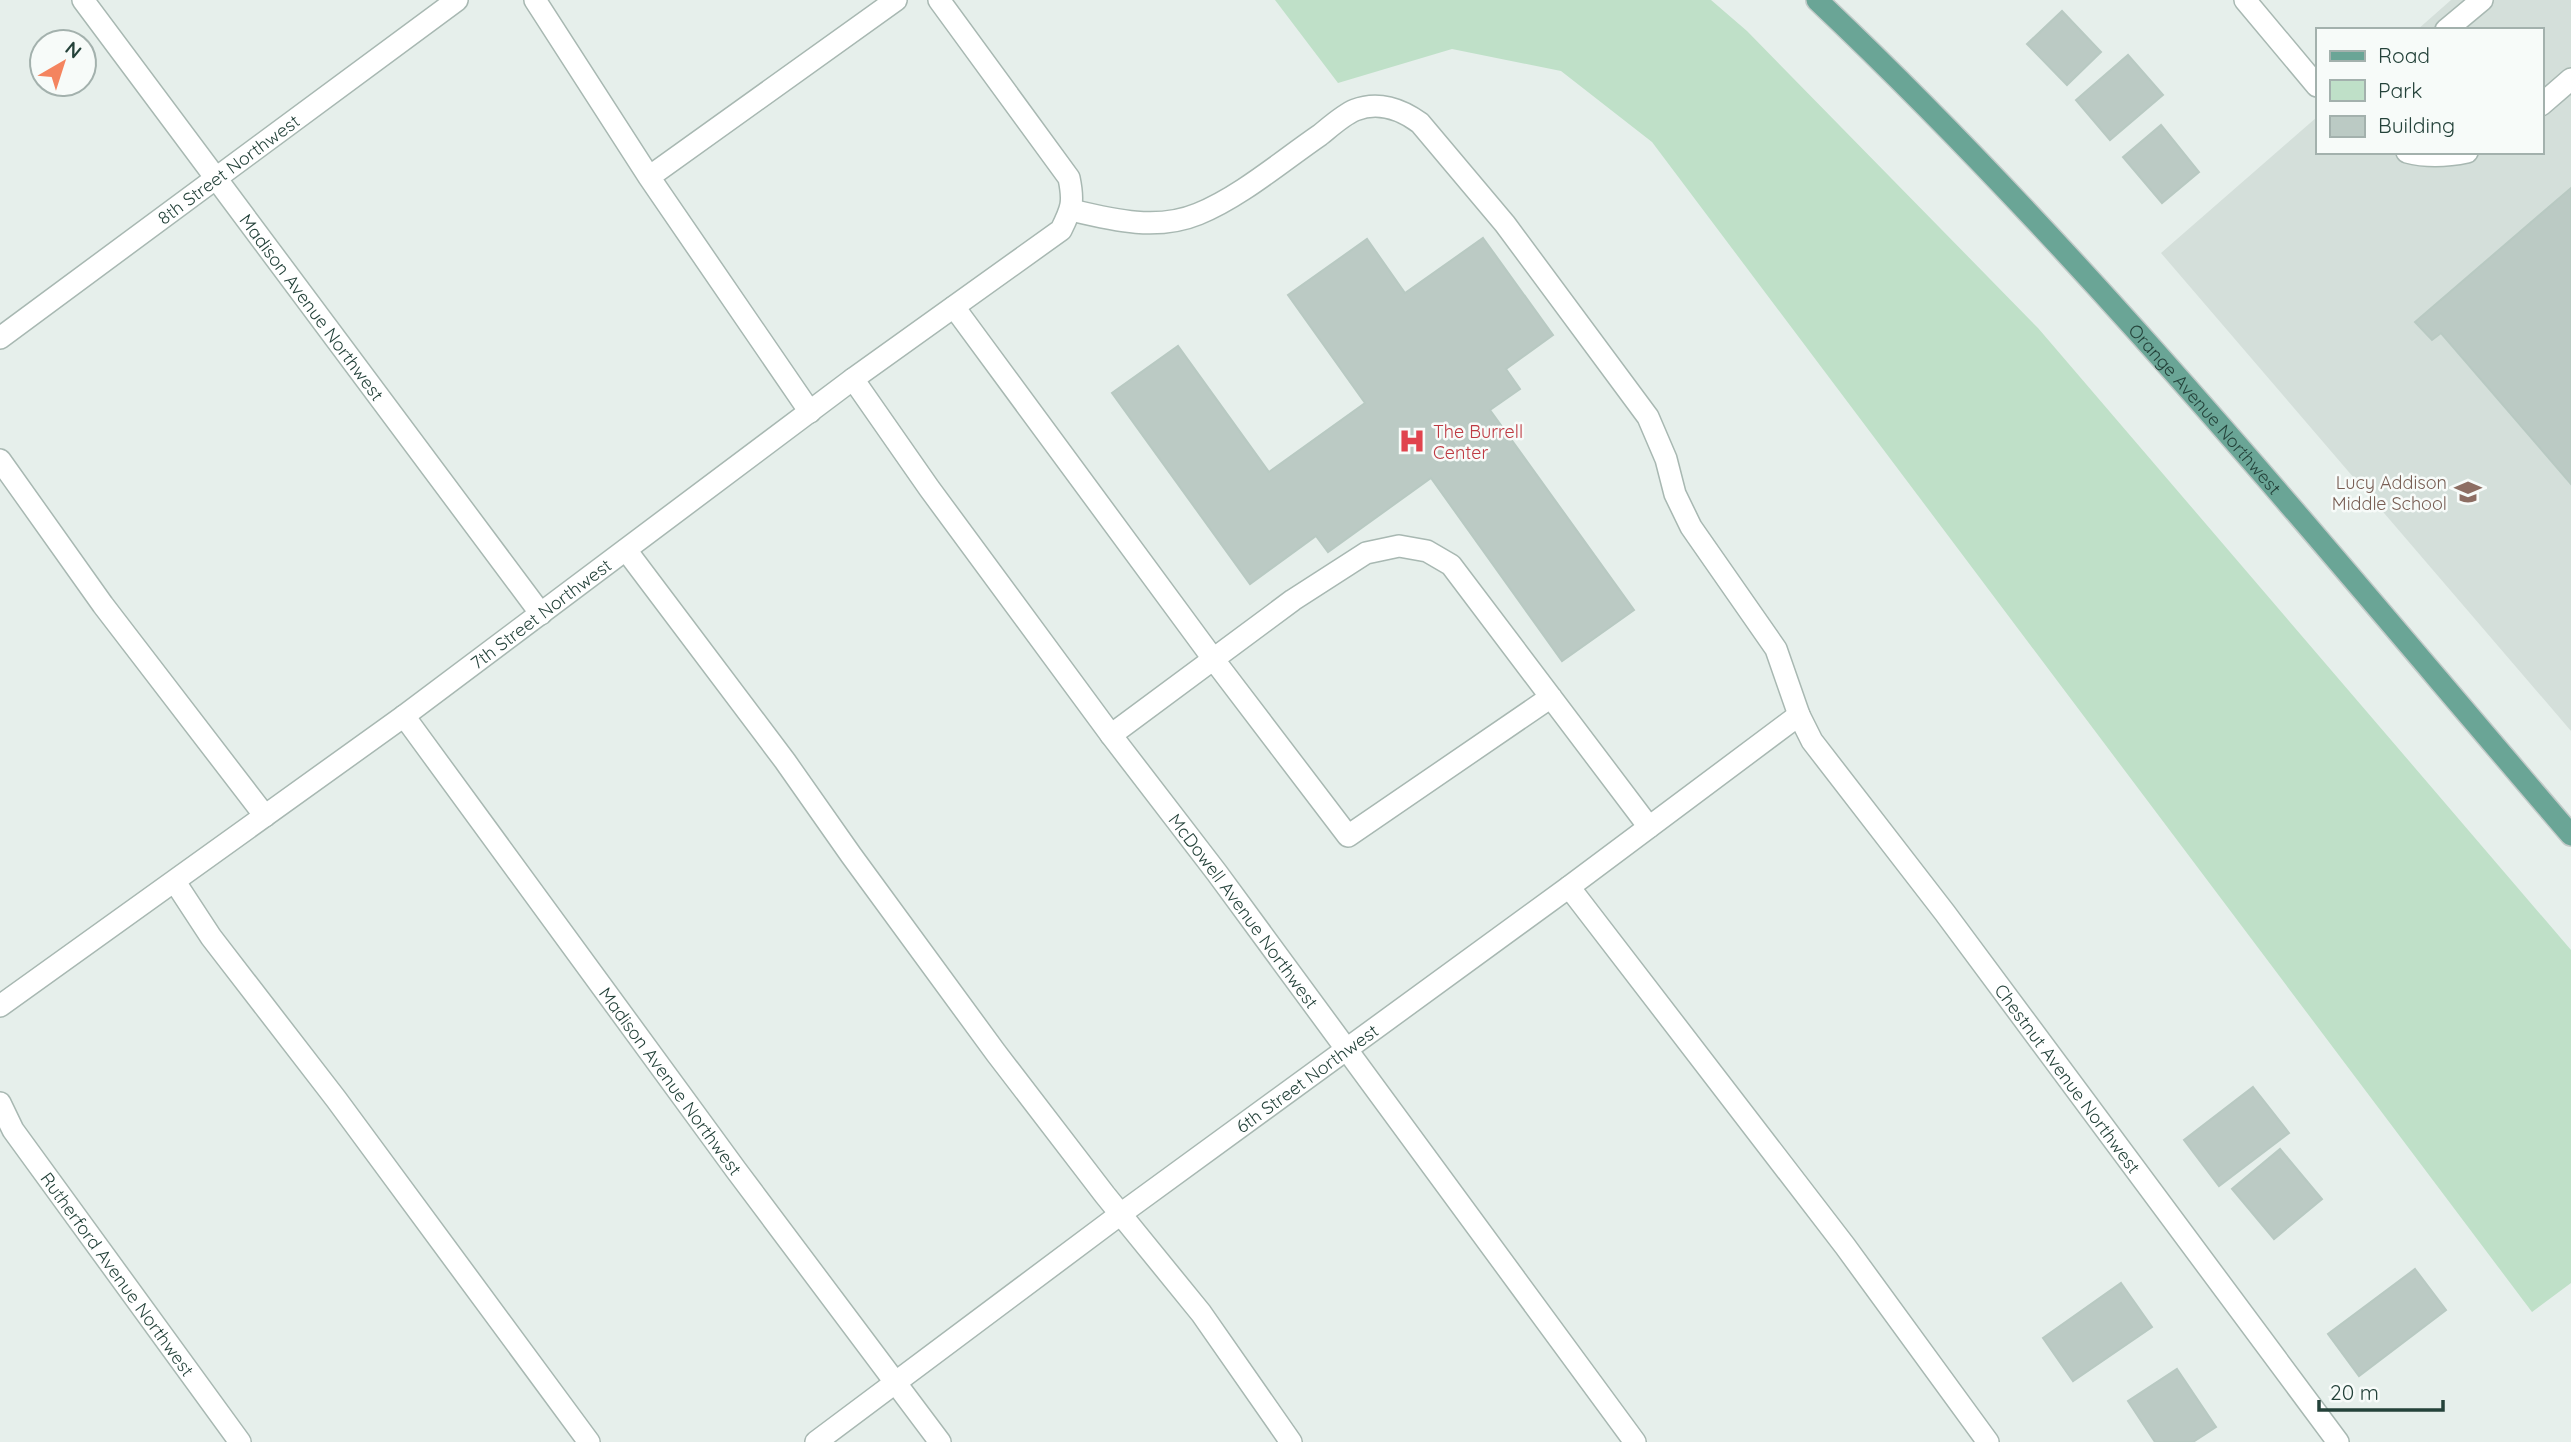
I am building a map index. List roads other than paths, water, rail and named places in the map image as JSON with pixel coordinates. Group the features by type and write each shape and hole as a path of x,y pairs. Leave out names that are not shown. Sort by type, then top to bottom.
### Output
{"main road":[{"name":"Orange Avenue Northwest","path":"1817,0 1876,56 2066,251 2571,835"}],"street":[{"name":"Madison Avenue Northwest","path":"83,0 541,614"},
{"name":"8th Street Northwest","path":"0,338 457,0"},
{"path":"535,0 649,177 810,412"},
{"path":"649,177 896,0"},
{"path":"939,0 1069,178 1073,197 1071,210"},
{"path":"2245,0 2316,85"},
{"path":"2448,28 2482,0"},
{"path":"2543,103 2571,79"},
{"name":"Chestnut Avenue Northwest","path":"1071,210 1117,222 1161,223 1197,215 1230,197 1355,110 1380,106 1404,111 1420,122 1506,224 1648,417 1666,459 1675,494 1691,527 1776,649 1812,741 1945,913 2338,1442"},
{"path":"2414,154 2457,154"},
{"name":"7th Street Northwest","path":"0,1006 404,716 853,379 1061,230 1071,210"},
{"path":"954,307 1214,660 1348,836 1551,697"},
{"name":"McDowell Avenue Northwest","path":"853,379 929,488 1111,735 1217,873 1635,1442"},
{"path":"0,460 103,605 265,816"},
{"path":"1111,735 1293,600 1366,552 1399,546 1427,551 1451,565 1649,827"},
{"path":"626,550 785,761 996,1053 1105,1195 1201,1313 1291,1442"},
{"name":"6th Street Northwest","path":"816,1442 1122,1213 1800,715"},
{"name":"Madison Avenue Northwest","path":"404,716 736,1170 940,1442"},
{"path":"175,882 211,937 336,1098 589,1442"},
{"path":"1569,887 1845,1246 1988,1442"},
{"name":"Rutherford Avenue Northwest","path":"0,1103 13,1130 240,1442"}],"place":[{"name":"The Burrell Center","path":"1412,441"},
{"name":"Lucy Addison Middle School","path":"2468,492"}]}
